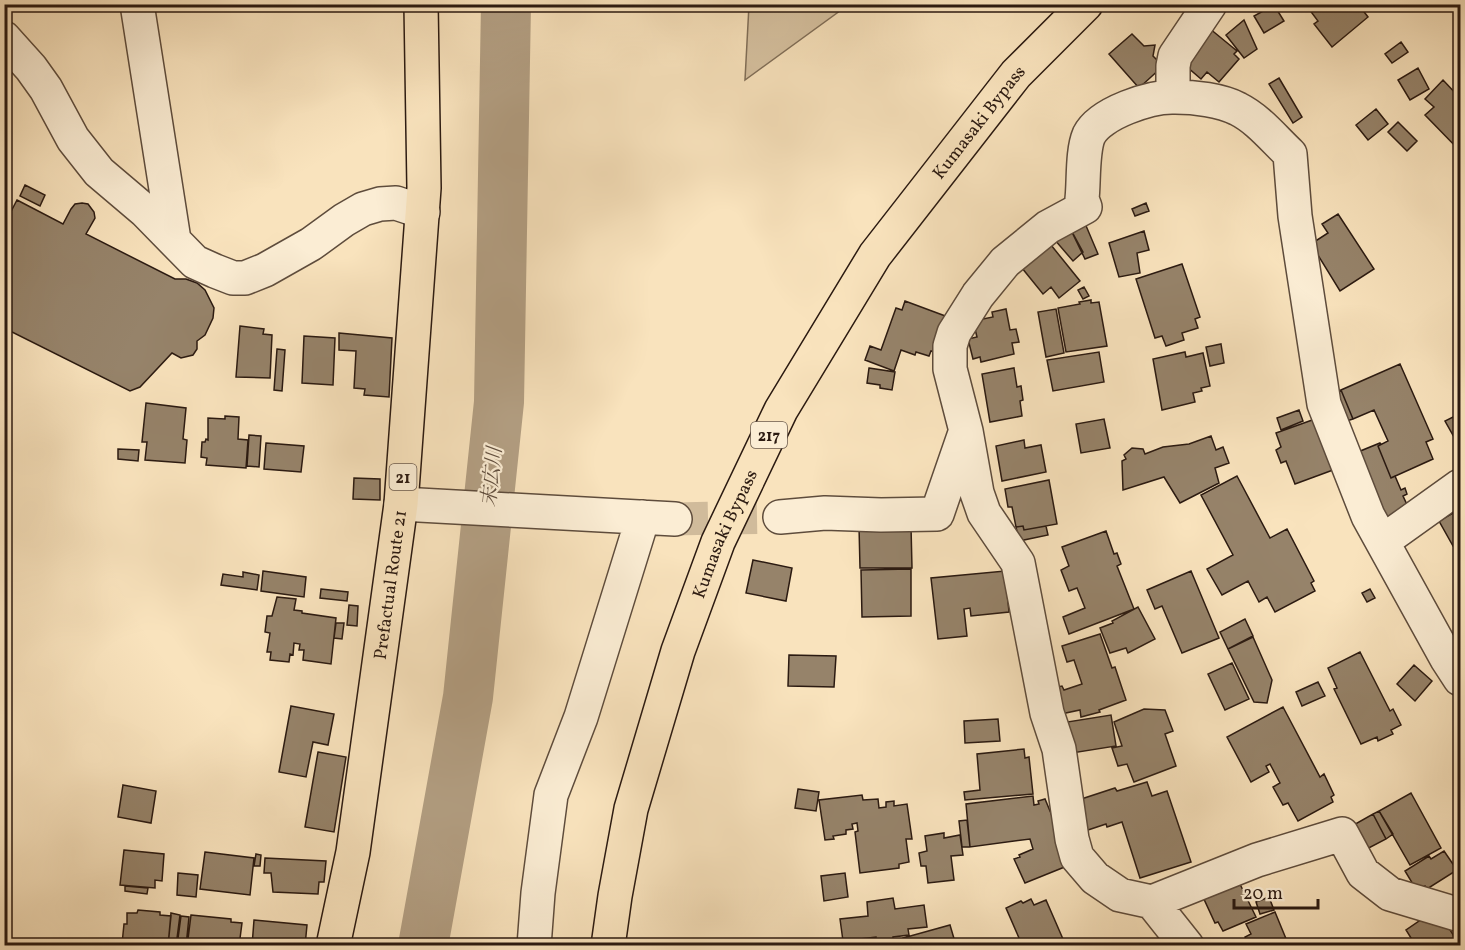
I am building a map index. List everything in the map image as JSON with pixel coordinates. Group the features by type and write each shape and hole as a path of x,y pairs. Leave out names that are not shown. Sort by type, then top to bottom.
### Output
{"main road":[{"name":"Prefactual Route 21","path":"333,945 353,852 416,504 424,188 421,4"},
{"name":"Kumasaki Bypass","path":"608,945 631,809 678,651 718,542 781,410 875,255 1016,74 1086,4"}],"street":[{"path":"137,4 174,240"},
{"path":"1173,96 1175,56 1210,4"},
{"path":"4,38 46,89 73,139 99,172 145,211 195,262 233,278 245,278 265,270 311,244 363,209 380,204 396,203 423,212"},
{"path":"1461,679 1447,659 1368,516 1324,404 1295,216 1290,154 1252,117 1235,107 1217,102 1173,96 1137,104 1104,118 1093,128 1088,138 1082,199 1085,207 1048,227 1005,262 964,317 954,333 950,346 950,369 966,431 977,493 984,513 1018,563 1047,713 1059,749 1072,839 1077,857 1095,878 1120,895 1152,902 1257,860 1342,834 1363,873 1390,894 1461,915"},
{"path":"780,517 825,513 937,514 966,431"},
{"path":"1383,541 1461,486"},
{"path":"416,504 675,519"},
{"path":"534,945 538,893 551,795 581,717 644,517"},
{"path":"1152,902 1187,945"}],"shaded area":[{"path":"749,4 848,5 745,80"}],"building":[{"path":"1310,4 1358,4 1368,17 1332,47 1314,24 1318,21 1309,9 1312,6"},
{"path":"1274,5 1284,21 1264,33 1254,16"},
{"path":"1244,20 1257,49 1244,58 1226,35"},
{"path":"1209,28 1237,51 1234,54 1239,59 1219,82 1207,72 1201,79 1186,66"},
{"path":"1132,34 1144,46 1155,45 1153,56 1163,66 1139,88 1109,54"},
{"path":"1401,42 1408,52 1392,63 1385,54"},
{"path":"1418,68 1429,89 1410,100 1398,80"},
{"path":"1279,78 1302,117 1293,123 1269,84"},
{"path":"1443,80 1460,98 1460,151 1425,115 1434,107 1425,99"},
{"path":"1376,109 1388,124 1368,140 1356,125"},
{"path":"1398,122 1417,141 1407,151 1388,132"},
{"path":"25,185 45,195 40,206 20,196"},
{"path":"17,200 63,224 75,204 88,204 95,218 86,234 175,279 186,279 197,283 205,290 214,308 213,318 205,335 197,341 197,349 193,355 181,358 172,353 140,387 130,391 4,328 4,225"},
{"path":"1146,203 1149,211 1135,216 1132,209"},
{"path":"1338,214 1374,269 1340,291 1313,247 1316,245 1314,242 1328,233 1322,224"},
{"path":"1084,221 1098,254 1085,259 1070,228"},
{"path":"1070,228 1083,252 1073,261 1054,239"},
{"path":"1144,231 1149,250 1137,253 1140,273 1119,277 1109,243"},
{"path":"1051,245 1080,281 1059,298 1051,287 1043,294 1022,268"},
{"path":"1182,264 1200,317 1195,319 1198,328 1182,333 1184,340 1166,346 1162,336 1155,338 1136,279"},
{"path":"1084,287 1089,296 1083,299 1078,290"},
{"path":"1091,300 1091,303 1099,302 1107,346 1066,352 1058,308"},
{"path":"905,301 948,317 935,352 931,351 929,356 916,352 915,355 901,350 894,371 865,360 870,346 881,350 896,308 902,310"},
{"path":"1006,309 1010,330 1016,329 1019,342 1012,343 1014,354 981,362 980,357 973,359 968,339 977,337 973,321 993,317 992,312"},
{"path":"1056,309 1064,353 1046,357 1038,312"},
{"path":"240,326 264,329 263,334 272,335 270,378 236,377"},
{"path":"339,333 392,338 389,397 364,395 365,389 354,388 356,351 339,350"},
{"path":"304,336 335,338 333,385 302,383"},
{"path":"1221,344 1224,363 1210,366 1206,347"},
{"path":"277,349 285,350 282,391 274,390"},
{"path":"1099,352 1104,382 1053,391 1047,360"},
{"path":"1185,352 1186,357 1203,353 1210,386 1193,393 1195,402 1162,410 1153,359"},
{"path":"1400,364 1433,439 1426,442 1433,459 1391,478 1378,446 1388,441 1374,410 1353,419 1341,390"},
{"path":"869,368 895,372 892,390 867,383"},
{"path":"1014,368 1017,387 1021,386 1022,416 990,422 982,374"},
{"path":"1341,390 1353,419 1343,422 1334,394"},
{"path":"146,403 186,408 183,439 187,440 185,463 145,460 147,442 142,442"},
{"path":"1299,410 1303,421 1281,430 1277,418"},
{"path":"1457,415 1460,421 1460,434 1454,437 1445,421"},
{"path":"225,416 239,417 238,439 248,440 246,468 206,465 207,458 201,457 202,442 208,440 208,418 225,419"},
{"path":"1104,419 1110,448 1081,453 1076,424"},
{"path":"1315,419 1333,470 1295,484 1286,461 1281,463 1276,450 1281,447 1276,433"},
{"path":"249,435 261,436 259,467 247,466"},
{"path":"1211,436 1216,450 1223,447 1229,463 1215,468 1219,483 1180,503 1164,477 1123,490 1122,461 1126,459 1124,455 1132,448 1143,449 1145,454 1163,447 1189,444"},
{"path":"1024,440 1025,448 1041,445 1046,472 1002,481 996,446"},
{"path":"266,443 304,446 301,472 264,469"},
{"path":"1380,443 1378,446 1391,478 1395,476 1401,490 1405,488 1407,494 1403,496 1410,511 1383,523 1353,454"},
{"path":"118,449 139,450 138,461 118,459"},
{"path":"1237,476 1270,538 1287,529 1314,581 1311,583 1315,591 1275,612 1267,597 1259,602 1248,581 1222,595 1207,569 1233,555 1201,495"},
{"path":"354,478 380,479 380,500 353,499"},
{"path":"1049,480 1057,524 1024,530 1023,526 1016,527 1012,507 1008,507 1005,489"},
{"path":"1460,509 1460,542 1453,546 1439,521"},
{"path":"859,526 911,526 912,568 860,568"},
{"path":"1023,526 1024,530 1046,526 1048,535 1019,541 1016,527"},
{"path":"1106,531 1114,554 1117,553 1121,564 1117,566 1134,609 1069,634 1063,617 1085,608 1077,588 1069,591 1061,570 1069,566 1062,547"},
{"path":"753,560 792,568 786,601 746,593"},
{"path":"911,569 911,616 862,617 861,570"},
{"path":"263,571 306,577 304,597 261,591"},
{"path":"1005,571 1009,612 971,616 970,608 964,609 967,636 938,639 931,578"},
{"path":"1191,571 1219,638 1182,653 1162,606 1155,609 1147,590"},
{"path":"243,572 259,575 257,590 221,585 223,574 243,577"},
{"path":"321,589 348,592 347,601 320,598"},
{"path":"1370,589 1375,598 1367,602 1362,593"},
{"path":"277,597 296,599 294,610 302,611 302,613 336,618 331,664 303,660 304,650 299,650 300,644 294,643 293,655 290,654 289,662 270,660 271,652 267,652 270,633 265,632 267,616 272,616"},
{"path":"349,605 358,606 357,626 347,625"},
{"path":"1138,607 1155,639 1128,653 1126,648 1110,653 1100,628 1113,623 1112,621"},
{"path":"1245,619 1253,636 1228,649 1220,632"},
{"path":"336,623 344,623 342,639 334,638"},
{"path":"1100,634 1112,668 1115,667 1126,700 1099,710 1100,712 1081,717 1080,710 1047,717 1053,688 1062,686 1064,690 1082,684 1074,660 1067,662 1062,646"},
{"path":"1253,637 1272,680 1267,703 1254,702 1228,649"},
{"path":"1360,652 1390,711 1393,709 1401,725 1391,730 1393,734 1378,741 1377,737 1361,744 1334,689 1337,688 1328,668"},
{"path":"789,655 836,656 834,687 788,686"},
{"path":"1232,663 1249,699 1225,710 1208,674"},
{"path":"1414,665 1432,681 1415,701 1397,684"},
{"path":"1318,682 1325,696 1302,706 1296,692"},
{"path":"291,706 334,714 328,745 313,742 306,777 279,772"},
{"path":"1283,707 1320,777 1324,774 1334,795 1331,797 1333,802 1298,821 1288,803 1283,805 1273,787 1280,783 1270,764 1266,766 1269,772 1251,782 1227,737"},
{"path":"1144,709 1165,710 1173,731 1165,734 1176,766 1134,782 1127,764 1118,766 1112,748 1122,746 1114,722"},
{"path":"1111,715 1116,746 1047,757 1042,726"},
{"path":"998,719 1000,741 965,743 964,721"},
{"path":"1024,749 1025,758 1029,757 1033,794 965,800 964,792 980,790 977,754"},
{"path":"318,752 346,757 334,832 305,827"},
{"path":"1147,782 1152,796 1167,791 1191,862 1140,878 1122,822 1107,827 1106,824 1076,834 1066,804 1115,788 1117,791"},
{"path":"123,785 156,791 151,823 118,817"},
{"path":"798,789 819,792 816,811 795,808"},
{"path":"1411,793 1441,848 1410,865 1379,811"},
{"path":"862,795 863,800 878,799 879,808 886,807 886,802 894,801 894,806 907,804 912,839 906,839 909,862 899,864 899,868 860,873 855,832 858,831 857,823 852,824 853,829 846,830 846,834 825,840 819,800"},
{"path":"1033,796 1034,805 1045,799 1072,864 1025,883 1014,859 1033,849 1030,839 970,847 966,804"},
{"path":"1379,811 1393,834 1386,839 1373,814"},
{"path":"1373,814 1386,839 1363,851 1350,827"},
{"path":"967,820 970,847 962,847 959,821"},
{"path":"944,833 944,838 960,835 963,855 951,856 954,880 928,883 926,866 921,866 919,853 927,851 925,836"},
{"path":"124,850 164,854 162,881 155,880 155,888 120,885"},
{"path":"1444,851 1457,870 1427,889 1425,886 1417,891 1405,871 1429,856 1431,859"},
{"path":"205,852 254,858 250,895 200,889"},
{"path":"256,854 261,855 260,866 254,866"},
{"path":"265,858 326,861 324,882 319,882 318,894 273,892 271,873 264,873"},
{"path":"178,873 198,875 196,897 177,895"},
{"path":"845,873 848,897 824,901 821,876"},
{"path":"1238,880 1256,917 1223,931 1218,922 1215,923 1203,897"},
{"path":"125,886 148,888 147,894 125,891"},
{"path":"1269,897 1274,910 1260,914 1256,902"},
{"path":"893,898 895,909 924,905 927,927 908,929 909,935 893,937 893,946 877,946 876,937 843,941 840,919 868,916 867,902"},
{"path":"1031,899 1034,905 1046,900 1066,946 1019,946 1016,940 1019,938 1006,908"},
{"path":"138,910 160,912 160,915 171,916 168,946 122,944 127,913 137,913"},
{"path":"1275,912 1289,946 1243,946 1248,944 1245,937 1251,934 1246,924"},
{"path":"171,913 180,915 176,946 168,946"},
{"path":"191,915 231,919 231,922 242,923 239,946 193,946 194,939 188,939"},
{"path":"1428,915 1441,915 1460,946 1416,946 1406,930"},
{"path":"181,916 189,917 186,946 177,946"},
{"path":"254,920 307,925 305,946 252,946"},
{"path":"950,925 955,942 950,943 951,946 905,946 903,938"}],"waterway":[{"name":"末広川","path":"423,946 468,697 499,402 506,4"}],"tunnel":[{"path":"675,519 780,517"}]}
